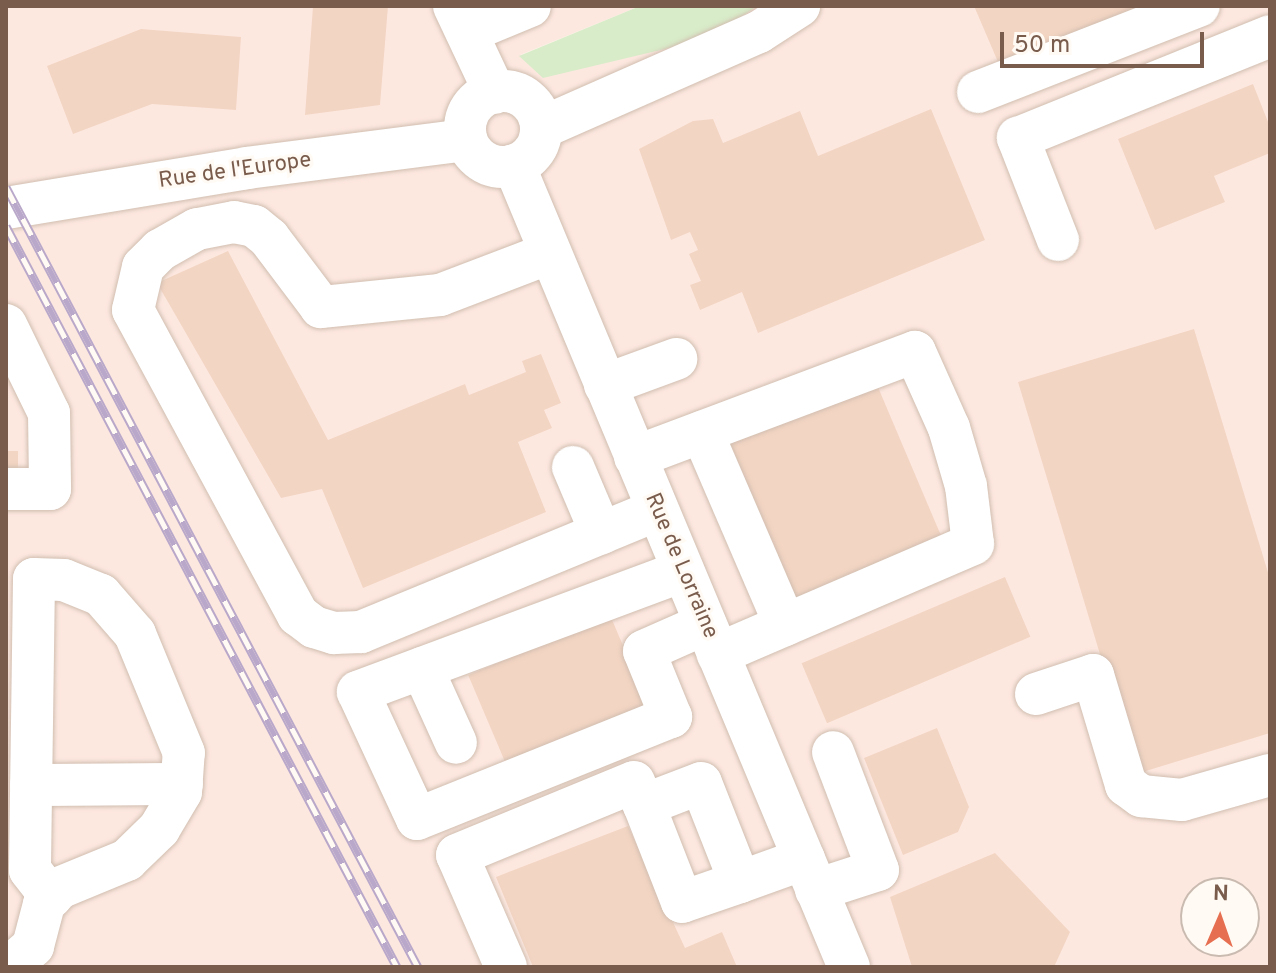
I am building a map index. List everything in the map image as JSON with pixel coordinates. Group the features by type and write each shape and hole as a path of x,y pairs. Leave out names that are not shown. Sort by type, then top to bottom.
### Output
{"street":[{"path":"530,6 460,19 520,106 533,151 514,165 490,165 465,140 468,114 475,103 520,106 678,69 759,32 799,6"},
{"path":"978,92 1199,6"},
{"path":"1058,240 1018,138 1270,36"},
{"name":"Rue de l'Europe","path":"6,208 247,168 465,140"},
{"name":"Rue de Lorraine","path":"514,165 849,967"},
{"path":"550,253 440,295 321,307 269,238 254,226 234,222 197,229 160,250 143,267 134,290 133,310 298,615 334,633 378,626 657,510"},
{"path":"6,325 49,413 50,489 6,489"},
{"path":"635,457 915,352 949,428 966,486 973,544 785,625 644,651 671,717 417,819 358,692 683,571"},
{"path":"605,385 676,359"},
{"path":"702,432 785,625"},
{"path":"573,467 601,533"},
{"path":"9,967 33,946 44,904 51,897 59,888 127,860 159,829 182,784 184,753 135,634 101,595 64,580 34,579 30,870 51,897"},
{"path":"422,668 456,743"},
{"path":"1036,694 1093,675 1126,785 1141,796 1182,800 1270,775"},
{"path":"506,967 457,855 634,782 682,902 740,882 878,870 833,752"},
{"path":"644,805 701,783 740,882"},
{"path":"31,785 182,784"}],"shaded area":[{"path":"6,6 640,6 520,55 710,38 757,6 1270,6 1270,967 6,967"}],"green space":[{"path":"640,6 757,6 711,38 543,78 519,56"}],"building":[{"path":"313,6 388,6 380,105 305,115"},
{"path":"974,6 1159,6 1001,69"},
{"path":"141,29 241,37 236,110 152,104 73,134 47,66"},
{"path":"1253,84 1270,127 1270,153 1214,176 1225,202 1155,230 1118,139"},
{"path":"931,109 985,240 758,333 742,292 700,310 690,285 701,281 689,254 698,250 690,232 671,240 639,149 693,121 713,119 723,143 800,111 818,156"},
{"path":"228,251 328,440 465,384 469,395 526,372 522,361 541,354 561,403 544,410 552,428 518,442 546,512 363,588 322,489 281,498 157,283"},
{"path":"1194,329 1270,579 1270,733 1136,774 1018,382"},
{"path":"872,373 942,538 795,600 725,436"},
{"path":"6,451 18,451 18,475 6,475"},
{"path":"1005,577 1030,637 827,723 802,663"},
{"path":"610,615 649,706 507,766 468,675"},
{"path":"937,728 969,807 958,832 903,855 864,758"},
{"path":"628,826 685,948 722,932 737,967 533,967 496,877"},
{"path":"995,853 1070,932 1054,967 912,967 890,897"}],"railway":[{"path":"6,187 418,967"},
{"path":"6,226 397,967"}]}
